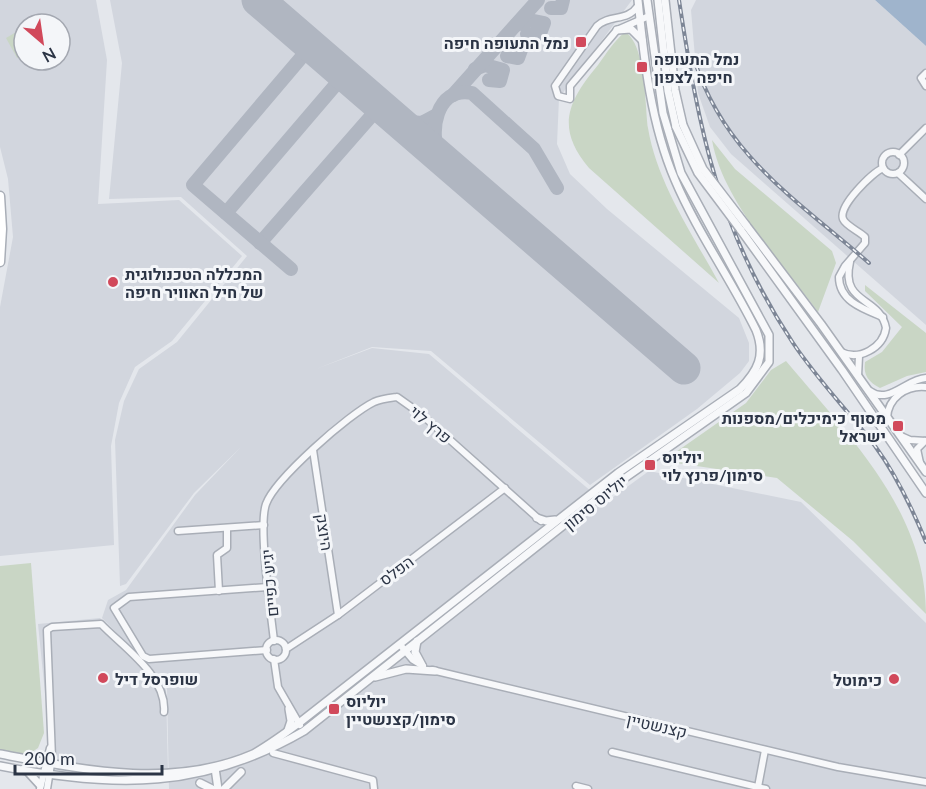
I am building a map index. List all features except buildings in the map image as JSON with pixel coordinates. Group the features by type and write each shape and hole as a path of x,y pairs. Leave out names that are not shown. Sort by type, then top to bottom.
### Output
{"main road":[{"path":"0,196 2,229 0,262"}],"street":[{"name":"יוליוס סימון","path":"212,789 205,784 194,783 218,779 248,767 304,731 608,490 746,393 769,362 770,344 766,330 681,173 663,113 647,0"},
{"path":"658,0 668,91 679,126 703,168 926,493"},
{"path":"665,0 679,126"},
{"name":"יוליוס סימון","path":"0,754 48,764 147,777 215,768 251,755 288,731 618,473 740,389 756,373 760,360 756,330 684,201 667,158 655,116 638,3"},
{"path":"638,3 628,16 607,19 597,26 555,86 558,96 570,99 570,86 617,30 625,24 640,21 648,16"},
{"path":"617,30 635,31 643,41"},
{"path":"926,73 921,78 926,86"},
{"path":"899,155 926,128"},
{"path":"898,173 891,174 883,168 882,161 886,155 892,153 899,155"},
{"path":"898,173 903,164 899,155"},
{"path":"840,351 848,355 859,356 875,345 885,334 883,317 862,309 841,290 839,277 865,243 865,237 845,222 842,209 861,187 883,168"},
{"path":"898,173 926,199"},
{"path":"743,227 840,351 923,469"},
{"path":"858,378 859,356"},
{"path":"865,387 874,394 886,396 909,381 926,378"},
{"path":"887,419 887,408 893,399 911,388 926,387"},
{"name":"פרץ לוי","path":"264,525 266,503 274,489 312,450 375,401 397,397 421,414 554,534"},
{"path":"896,433 910,440 926,441"},
{"path":"923,469 917,449 926,441"},
{"name":"היוצק","path":"312,450 338,615"},
{"name":"הפלס","path":"286,649 338,615 505,488"},
{"path":"537,518 549,522 560,518"},
{"path":"537,518 542,528 539,535"},
{"path":"178,531 264,525"},
{"name":"יגיע כפיים","path":"264,525 274,641"},
{"path":"219,591 218,555 227,549 227,528"},
{"path":"268,587 129,597 114,608 143,656 149,659 267,650 274,641 280,641 286,649 283,657 274,659"},
{"path":"47,789 46,775 50,748 47,630 52,627 101,624 153,676 162,690 164,712"},
{"path":"418,640 414,652 422,665"},
{"name":"קצנשטיין","path":"399,643 422,665 435,671 838,767 926,782"},
{"path":"267,650 274,659 278,687 304,731"},
{"path":"367,680 397,669 435,671"},
{"path":"288,731 291,721 289,709"},
{"path":"759,787 765,750"},
{"path":"612,752 766,789"},
{"path":"273,753 373,780 374,789"},
{"path":"0,766 124,787 184,784"},
{"path":"224,789 248,767"},
{"path":"215,768 218,789"},
{"path":"27,771 40,787 46,775"},
{"path":"576,786 588,789"}],"shaded area":[{"name":"המכללה הטכנולוגית של חיל האוויר חיפה","path":"0,0 96,0 107,60 98,204 179,200 242,256 172,341 135,367 119,403 111,446 114,545 0,556 0,307 13,237 8,179 0,147"},
{"path":"110,0 632,0 559,98 557,144 570,174 607,209 739,318 749,343 749,361 740,373 697,409 590,485 431,351 372,347 316,369 372,348 429,354 605,503 649,471 801,502 926,623 926,789 169,789 167,689 153,670 102,618 108,600 126,590 195,495 241,447 194,493 126,584 120,586 115,440 124,401 139,369 177,342 247,256 181,197 109,199 122,63"},
{"path":"696,0 875,0 926,46 926,325 731,154 710,127 698,93 691,10"},
{"path":"100,618 152,671 166,690 168,773 127,774 52,762 38,624"}],"green space":[{"path":"625,32 632,39 641,62 648,128 659,169 677,208 719,283 589,168 578,154 572,140 569,127 573,103 588,78"},
{"path":"12,34 12,49 6,38"},
{"path":"712,140 735,169 832,251 836,263 818,312 740,208 718,163"},
{"path":"865,285 926,333 926,372 907,376 880,388 868,378 865,362 882,352 902,327 865,291"},
{"path":"786,361 858,446 898,508 913,541 923,577 926,614 853,541 777,478 663,461 746,403 771,370"},
{"path":"31,563 44,733 38,748 26,756 0,750 0,566"}],"water":[{"path":"875,0 926,0 926,46"}],"taxiway":[{"path":"453,95 538,0"},
{"path":"551,8 561,8 563,0"},
{"path":"516,25 529,20 544,23 539,36 527,34"},
{"path":"497,45 506,43 522,47 518,58 507,56"},
{"path":"291,269 193,185 311,46"},
{"path":"475,69 485,65 503,70 500,81 489,80"},
{"path":"226,213 344,75"},
{"path":"440,157 435,136 438,113 450,97 460,93 472,93 534,149 557,188"},
{"path":"260,243 380,106"},
{"path":"397,121 422,123 435,116"}],"runway":[{"path":"258,0 684,368"}],"railway":[{"path":"679,0 704,136 715,178 746,260 767,301 793,343 875,446 890,469 910,505 926,542"},
{"path":"694,59 707,93 724,123 744,149 790,196 869,263"}],"place":[{"name":"נמל התעופה חיפה","path":"581,42"},
{"name":"נמל התעופה חיפה לצפון","path":"642,67"},
{"name":"המכללה הטכנולוגית של חיל האוויר חיפה","path":"113,282"},
{"name":"מסוף כימיכלים/מספנות ישראל","path":"898,426"},
{"name":"יוליוס סימון/פרנץ לוי","path":"650,465"},
{"name":"שופרסל דיל","path":"103,678"},
{"name":"כימוטל","path":"894,679"},
{"name":"יוליוס סימון/קצנשטיין","path":"334,709"}]}
